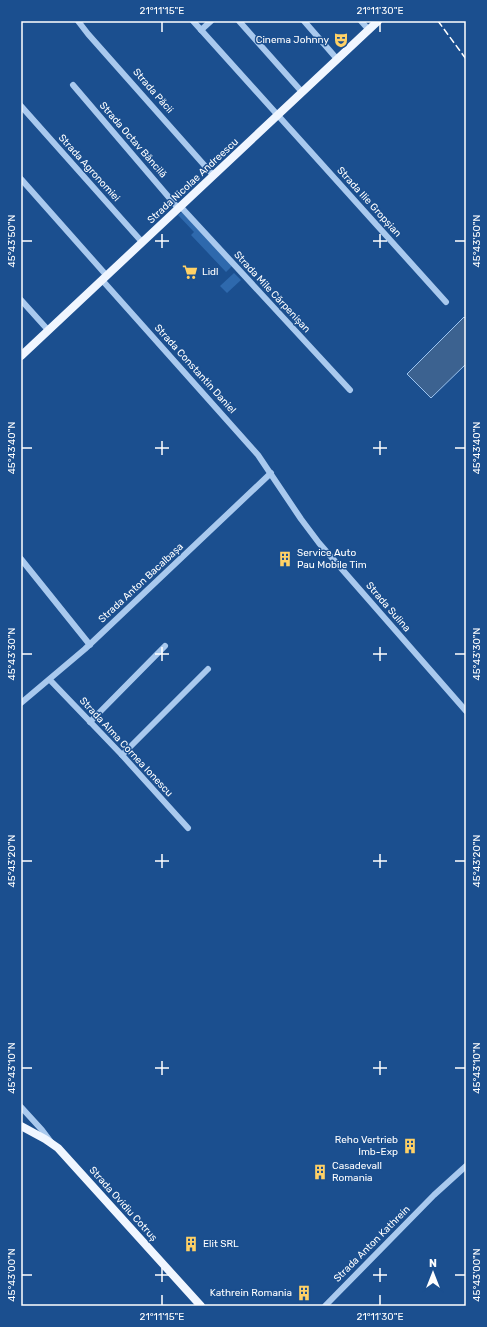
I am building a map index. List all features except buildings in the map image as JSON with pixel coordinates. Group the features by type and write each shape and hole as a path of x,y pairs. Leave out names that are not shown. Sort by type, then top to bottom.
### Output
{"main road":[{"name":"Strada Nicolae Andreescu","path":"21,356 378,21"},
{"name":"Strada Ovidiu Cotruș","path":"21,1126 52,1142 201,1306"}],"street":[{"name":"Strada Păcii","path":"78,21 213,175"},
{"name":"Strada Ilie Gropșian","path":"193,21 446,302"},
{"path":"202,30 211,21"},
{"path":"239,21 302,92"},
{"path":"304,21 337,59"},
{"path":"361,21 369,30"},
{"name":"Strada Octav Băncilă","path":"73,85 179,207"},
{"name":"Strada Agronomiei","path":"21,106 142,242"},
{"name":"Strada Constantin Daniel","path":"21,179 258,455 271,473"},
{"name":"Strada Mile Cărpenișan","path":"179,207 350,390"},
{"path":"21,300 48,330"},
{"name":"Strada Anton Bacalbașa","path":"21,703 90,645 271,473"},
{"name":"Strada Sulina","path":"271,473 301,519 319,543 466,711"},
{"path":"21,559 90,645"},
{"path":"90,722 165,646"},
{"path":"122,755 208,669"},
{"name":"Strada Alma Cornea Ionescu","path":"50,680 122,755 188,828"},
{"path":"22,1111 52,1142"},
{"name":"Strada Anton Kathrein","path":"325,1306 434,1195 466,1166"}],"shaded area":[{"path":"182,212 232,266 226,272 191,235 194,232 178,215"},
{"path":"234,273 241,280 227,293 220,286"},
{"path":"464,317 466,319 466,364 431,398 407,374"}],"railway":[{"path":"438,21 466,59"}],"place":[{"name":"Cinema Johnny","path":"341,40"},
{"name":"Lidl","path":"190,272"},
{"name":"Service Auto Pau Mobile Tim","path":"285,559"},
{"name":"Reho Vertrieb Imb-Exp","path":"410,1146"},
{"name":"Casadevall Romania","path":"320,1172"},
{"name":"Elit SRL","path":"191,1244"},
{"name":"Kathrein Romania","path":"304,1293"}]}
